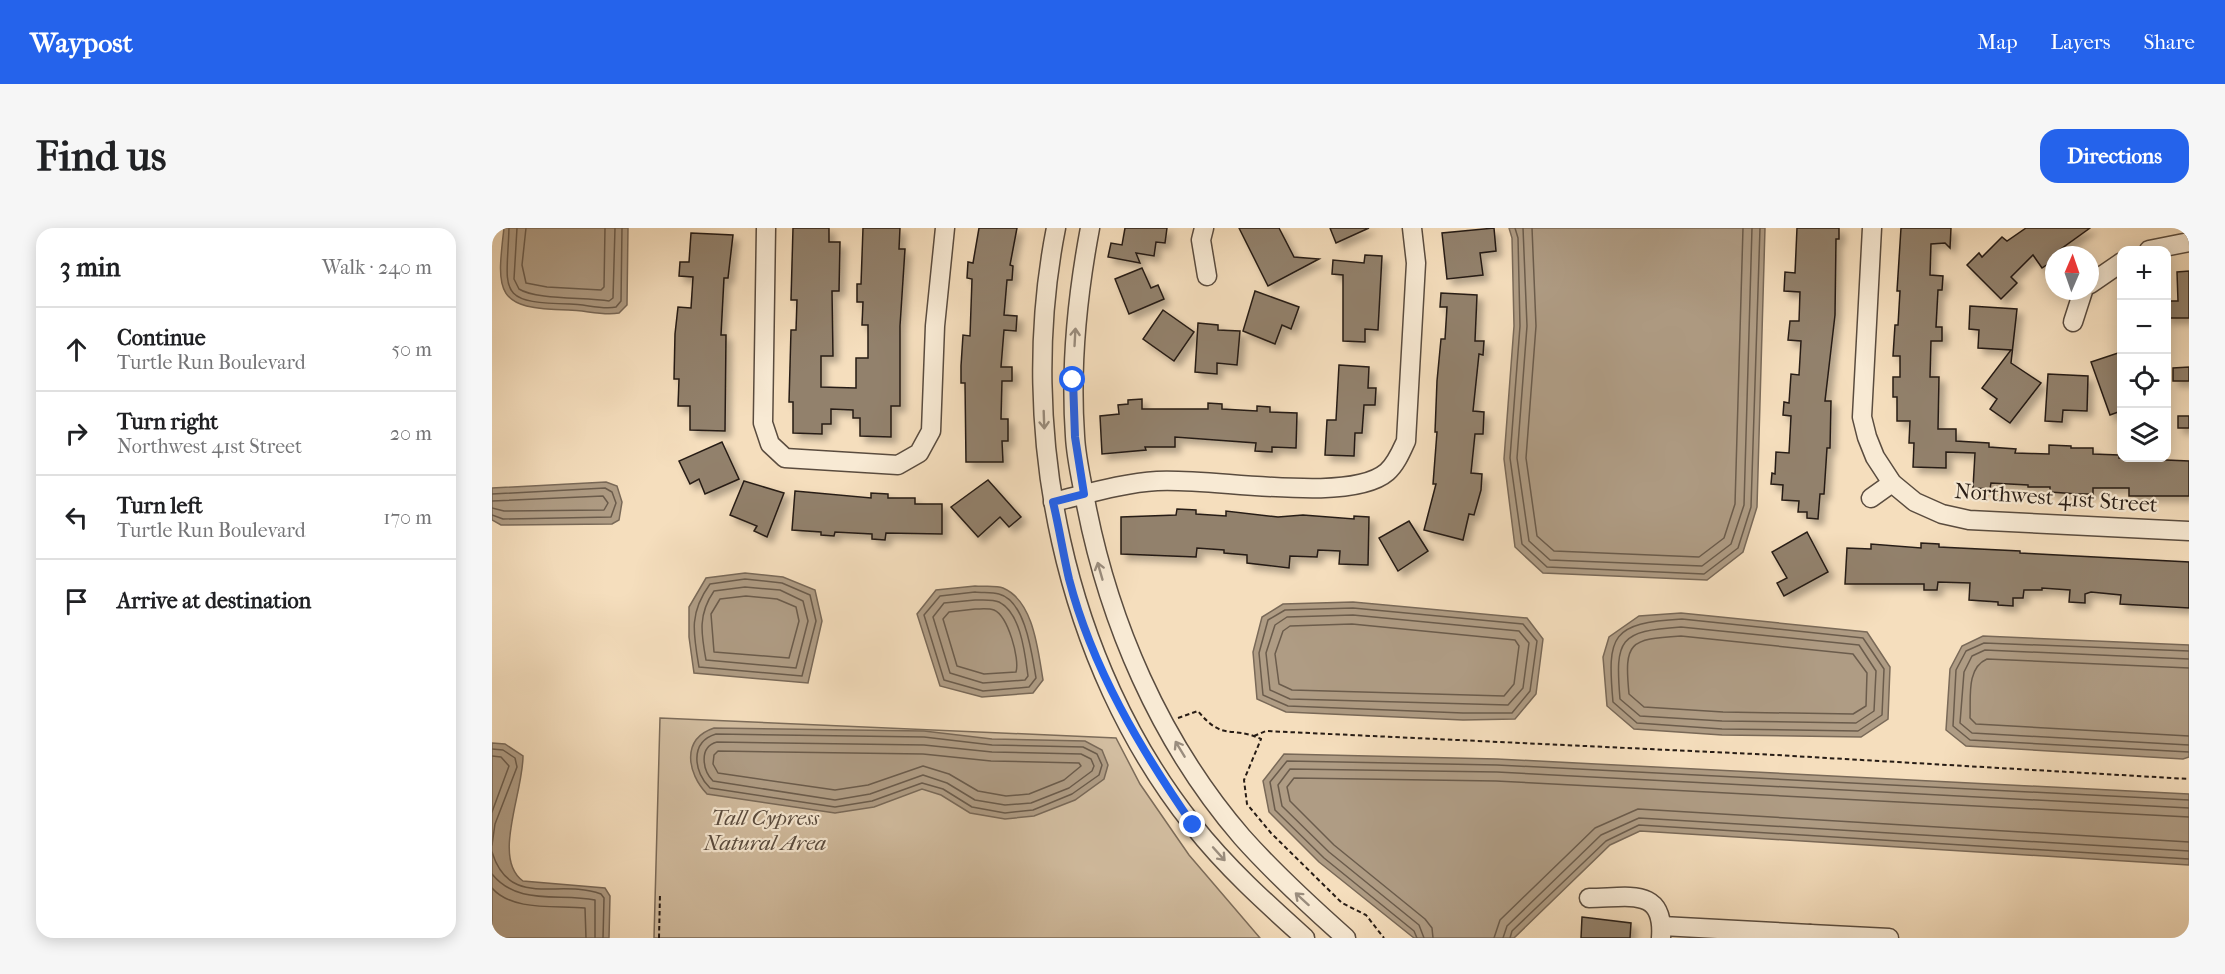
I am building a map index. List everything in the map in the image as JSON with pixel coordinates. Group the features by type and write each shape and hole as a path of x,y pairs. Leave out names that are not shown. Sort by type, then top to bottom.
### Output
{"street":[{"path":"766,228 763,423 770,444 786,458 898,465 919,453 931,431 935,326 945,228"},
{"path":"1056,228 1044,305 1042,362 1045,432 1053,502 1070,580 1097,657 1131,728 1193,825 1237,875 1305,938"},
{"path":"1090,228 1078,294 1073,380 1075,437 1094,550 1106,591 1159,714 1197,776 1241,836 1297,895 1346,938"},
{"path":"1204,228 1201,240 1207,276"},
{"path":"1053,502 1155,481 1200,480 1330,489 1363,484 1387,473 1398,459 1406,441 1416,263 1412,228"},
{"name":"Northwest 41st Street","path":"1872,228 1862,417 1875,457 1892,483 1915,502 1942,514 1969,520 2189,531"},
{"path":"2169,246 2189,242"},
{"path":"2099,278 2117,265"},
{"path":"2073,322 2080,300"},
{"path":"1871,498 1892,483"},
{"path":"1589,898 1643,898 1653,903 1660,911 1662,932 1889,938"}],"path":[{"path":"1176,719 1198,711 1208,724 1224,733 1246,732 1261,739 1244,780 1247,804 1271,833 1334,896 1342,903 1366,915 1384,938"},
{"path":"1254,736 1266,731 1776,755 2189,779"},
{"path":"659,938 660,894"}],"green space":[{"name":"Tall Cypress Natural Area","path":"660,718 1116,738 1140,784 1189,855 1260,938 654,938"}],"water":[{"path":"504,228 628,228 627,305 619,313 606,314 544,309 514,301 506,293 500,269"},
{"path":"1509,228 1765,228 1757,507 1743,552 1707,580 1543,573 1515,547 1504,459 1514,326 1512,238"},
{"path":"606,482 617,486 622,502 619,520 612,524 501,525 492,520 492,488"},
{"path":"745,573 783,577 815,590 822,621 808,683 694,673 689,637 689,607 706,578"},
{"path":"975,586 1003,588 1013,594 1028,615 1033,628 1043,680 1033,693 982,697 940,686 917,614 936,590"},
{"path":"1353,602 1527,618 1543,639 1536,694 1515,719 1463,720 1286,712 1257,699 1253,652 1262,617 1283,604"},
{"path":"1681,613 1867,632 1890,667 1888,719 1861,737 1722,735 1634,729 1607,706 1603,657 1609,637 1639,616"},
{"path":"1983,636 2189,645 2189,757 2183,759 1966,746 1946,730 1950,669 1962,646"},
{"path":"714,728 924,731 992,739 1085,741 1102,750 1108,765 1104,779 1075,800 1034,816 1005,819 970,813 941,795 922,789 874,807 835,813 707,794 695,776 691,757 696,740 703,733"},
{"path":"492,743 505,744 523,756 509,842 514,871 523,881 605,888 610,896 609,938 492,938"},
{"path":"1284,754 1497,759 2189,794 2189,865 1640,831 1610,845 1514,938 1414,938 1319,862 1269,812 1263,781"}],"building":[{"path":"793,228 829,228 829,242 840,242 839,291 832,291 833,356 821,356 821,387 856,388 856,358 868,358 868,325 862,325 863,302 857,302 857,284 861,284 863,228 900,228 899,249 905,249 900,326 900,406 891,406 891,437 860,436 860,418 853,418 853,410 831,409 831,424 822,424 822,434 793,433 793,402 789,402 791,330 796,330 797,300 791,300"},
{"path":"979,228 1017,228 1010,265 1013,266 1012,280 1007,280 1004,315 1017,316 1016,331 1004,330 1001,367 1012,367 1012,381 1002,381 1001,419 1008,419 1008,441 1002,441 1003,462 966,462 965,383 961,383 961,366 963,335 970,336 972,279 967,278 968,262 973,263"},
{"path":"1125,228 1167,228 1165,243 1156,242 1154,256 1136,253 1140,263 1108,257 1111,243 1122,245"},
{"path":"1239,228 1279,228 1294,257 1319,259 1268,286"},
{"path":"1330,228 1369,228 1336,243"},
{"path":"1494,228 1496,251 1480,253 1483,275 1447,279 1442,233"},
{"path":"1797,228 1839,228 1839,239 1836,239 1835,315 1825,401 1831,401 1830,448 1827,448 1824,494 1820,494 1818,519 1807,518 1807,512 1798,512 1799,501 1782,500 1783,485 1771,484 1772,473 1775,474 1776,452 1789,453 1791,416 1783,415 1784,402 1789,403 1791,374 1799,375 1801,341 1788,340 1790,321 1799,321 1800,292 1784,291 1785,272 1795,273"},
{"path":"1901,228 1951,228 1950,248 1945,243 1931,244 1930,275 1943,276 1942,290 1938,290 1936,327 1942,327 1942,341 1931,341 1930,377 1939,377 1938,429 1956,429 1956,441 1989,443 1989,447 2016,449 2015,453 2049,454 2049,445 2071,446 2071,448 2093,448 2093,454 2117,455 2117,462 2189,461 2189,496 2129,496 2129,488 2093,488 2093,494 2078,494 2050,492 2050,487 2028,487 2028,485 1991,483 1990,489 1973,488 1975,453 1946,452 1946,468 1913,467 1914,443 1909,443 1910,421 1897,421 1897,397 1893,397 1893,377 1900,377 1900,356 1893,356 1895,325 1898,325 1900,291 1897,291"},
{"path":"2026,228 2090,228 2065,246 2045,246 2045,266 2042,268 2033,255 2011,277 2017,283 2001,299 1967,265 1979,253 1982,257 2002,237 2007,241"},
{"path":"691,233 733,235 728,278 724,278 721,335 726,335 725,431 690,430 690,406 678,406 679,379 674,379 678,307 691,308 693,277 679,276 680,262 689,262"},
{"path":"1365,255 1382,256 1378,330 1365,329 1365,342 1343,341 1343,275 1332,274 1333,260 1364,263"},
{"path":"1142,268 1151,288 1158,285 1164,299 1129,314 1115,279"},
{"path":"2189,271 2189,318 2171,318 2171,301 2178,301 2177,272"},
{"path":"1255,291 1299,307 1291,329 1282,325 1275,344 1243,331"},
{"path":"1441,293 1477,295 1475,341 1484,341 1483,355 1479,354 1473,411 1484,412 1483,434 1475,434 1471,473 1482,474 1481,490 1474,515 1469,514 1463,540 1424,530 1436,484 1433,484 1437,432 1435,432 1437,381 1441,339 1445,339 1447,307 1440,307"},
{"path":"1970,306 2017,309 2011,363 2041,383 2010,423 1990,409 1997,399 1982,388 2011,350 1978,348 1979,330 1969,329"},
{"path":"1163,310 1194,332 1174,361 1143,339"},
{"path":"1198,323 1218,325 1218,330 1240,331 1237,365 1217,363 1217,374 1195,372"},
{"path":"2117,353 2117,412 2110,415 2091,362"},
{"path":"1339,365 1369,367 1368,388 1376,388 1375,405 1364,405 1362,433 1355,433 1354,456 1325,455 1327,420 1336,420"},
{"path":"2189,367 2189,381 2173,381 2173,368"},
{"path":"2048,374 2088,376 2087,411 2063,410 2062,422 2045,421"},
{"path":"1142,399 1142,409 1208,409 1208,403 1222,404 1222,409 1257,411 1257,406 1270,407 1270,412 1297,413 1296,448 1272,447 1272,452 1255,451 1256,443 1175,437 1175,447 1145,447 1146,450 1102,454 1100,416 1119,414 1118,405 1128,404 1128,400"},
{"path":"2178,416 2189,416 2189,428 2178,428"},
{"path":"722,442 739,479 705,494 699,479 690,484 679,461"},
{"path":"988,480 1021,517 1009,527 1000,517 978,537 951,507"},
{"path":"744,481 784,493 767,537 754,531 757,526 730,515"},
{"path":"795,491 871,498 871,493 888,494 888,498 915,498 915,504 942,504 942,534 886,533 885,540 872,539 872,534 835,532 834,536 821,535 821,532 792,530"},
{"path":"1177,509 1196,510 1196,514 1226,516 1226,511 1278,517 1303,515 1354,519 1354,516 1369,517 1368,565 1339,564 1340,551 1318,550 1317,557 1290,556 1289,568 1247,563 1247,555 1224,553 1224,550 1197,548 1196,557 1121,554 1121,517 1176,515"},
{"path":"1409,521 1428,551 1398,571 1379,538"},
{"path":"1807,532 1828,572 1784,596 1777,583 1787,578 1772,552"},
{"path":"1921,543 1939,544 1939,547 2020,551 2020,553 2189,562 2189,608 2120,604 2121,595 2091,592 2085,594 2085,603 2069,602 2070,590 2042,588 2042,590 2024,590 2023,598 2013,598 2013,606 1998,605 1998,602 1969,600 1970,583 1938,582 1937,590 1924,590 1924,584 1845,584 1847,548 1871,549 1871,544 1921,548"},
{"path":"1582,917 1631,923 1630,938 1581,938"}],"route":[{"path":"1073,380 1075,437 1084,494 1053,502 1070,580 1097,657 1131,728 1163,782 1193,825"}]}
